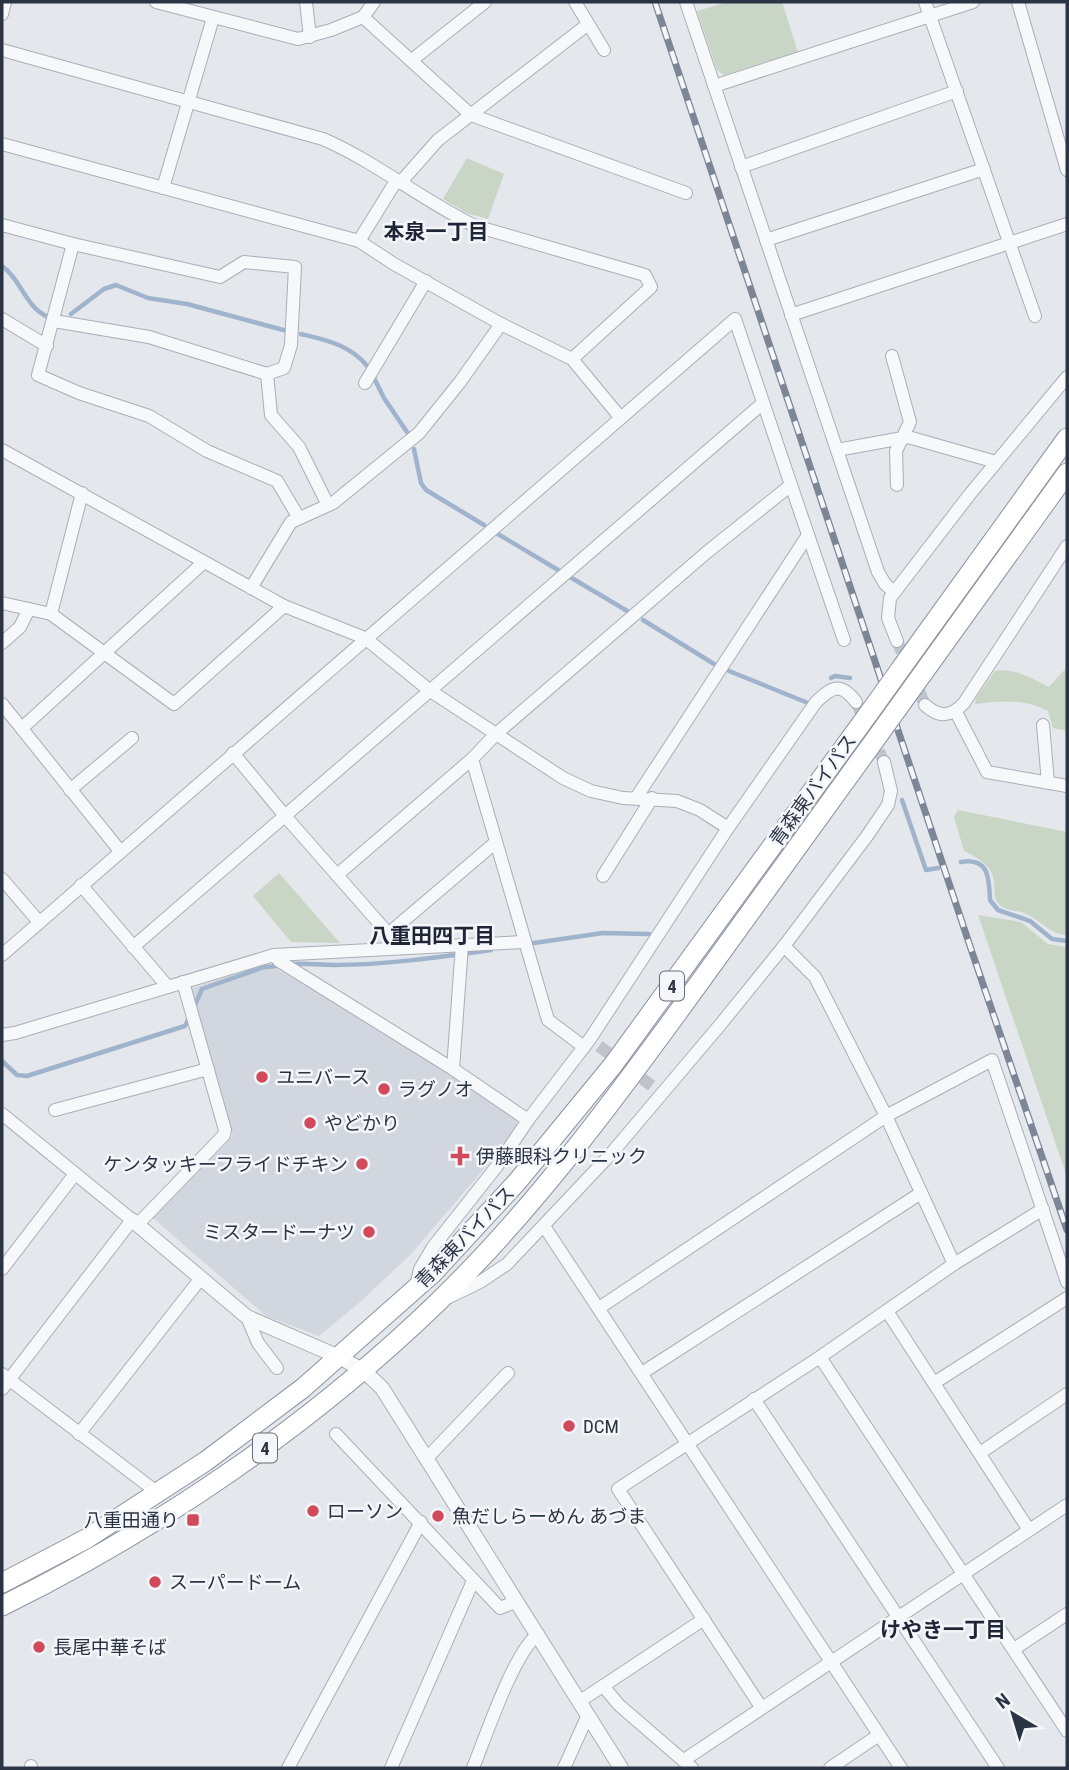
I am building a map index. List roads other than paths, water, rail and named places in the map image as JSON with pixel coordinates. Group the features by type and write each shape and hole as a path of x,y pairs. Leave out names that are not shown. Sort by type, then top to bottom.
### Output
{"highway":[{"name":"青森東バイパス","path":"2,1583 86,1539 158,1493 217,1453 303,1388 415,1290 517,1182 613,1065 862,708 902,667 1067,438"},
{"name":"青森東バイパス","path":"2,1606 99,1553 184,1502 268,1446 364,1371 439,1301 536,1195 630,1079 1067,473"}],"street":[{"path":"2,14 5,2"},
{"path":"156,2 298,39 363,17 374,2"},
{"path":"306,2 310,37"},
{"path":"412,60 485,2"},
{"path":"575,2 604,50"},
{"path":"925,2 1035,316"},
{"path":"714,86 973,2"},
{"path":"1018,2 1067,170"},
{"path":"691,3 714,86 878,572 894,592"},
{"path":"363,17 471,115 686,193"},
{"path":"163,187 186,101 213,18"},
{"path":"359,241 398,182 438,140 587,25"},
{"path":"2,50 323,139 355,153 398,182 475,226 645,275 651,287 572,359"},
{"path":"741,167 957,91"},
{"path":"2,144 359,241 394,264 501,324 572,359 620,416"},
{"path":"766,240 984,169"},
{"path":"791,315 1067,224"},
{"path":"2,225 220,277 244,262 295,267 291,345 284,368 267,374 149,337 54,321"},
{"path":"73,244 38,375 79,393 149,416 206,450 277,481 299,518"},
{"path":"365,383 426,281"},
{"path":"2,319 47,346"},
{"path":"2,955 620,416 735,319 844,640"},
{"path":"251,588 291,522 328,505 419,433 460,382 501,324"},
{"path":"892,356 910,422 896,452 897,485"},
{"path":"267,374 271,415 299,447 328,505"},
{"path":"897,641 887,609 894,592 1067,377"},
{"path":"133,947 763,403"},
{"path":"837,450 908,437 996,462"},
{"path":"3,456 82,493 284,606 365,638 429,690 573,783 591,791 623,798 677,801 700,810 728,828"},
{"path":"337,874 472,759 496,733 706,553 790,485"},
{"path":"51,614 82,493"},
{"path":"636,798 808,535"},
{"path":"925,705 942,714 956,712 1067,546"},
{"path":"22,728 204,562"},
{"path":"2,603 51,614 174,704 284,606"},
{"path":"2,643 20,627 29,609"},
{"path":"415,1290 420,1269 433,1247 497,1166 528,1121 591,1044 728,828 822,696 836,688 848,691 862,708"},
{"path":"2,704 120,851"},
{"path":"956,712 987,772 1067,786"},
{"path":"1043,725 1048,783"},
{"path":"70,790 132,738"},
{"path":"233,753 401,948"},
{"path":"472,759 548,1020 591,1044"},
{"path":"439,1301 495,1274 544,1226 610,1154 657,1090 720,1025 784,946 888,805 891,791 884,762"},
{"path":"603,876 652,798"},
{"path":"388,934 496,842"},
{"path":"2,879 39,922"},
{"path":"82,885 168,987"},
{"path":"2,1035 274,955 524,942"},
{"path":"453,1069 462,945"},
{"path":"784,946 816,977 886,1116 954,1264"},
{"path":"274,955 279,961 453,1069 528,1121"},
{"path":"158,1493 4,1380 135,1222 224,1135 225,1130 183,982"},
{"path":"598,1308 886,1116 992,1060 1067,1282"},
{"path":"55,1110 208,1069"},
{"path":"2,1114 247,1317 339,1357 364,1371 382,1388 428,1457 621,1768"},
{"path":"2,1269 75,1174"},
{"path":"642,1373 921,1193"},
{"path":"761,1707 618,1489 820,1357 954,1264 1043,1209"},
{"path":"544,1226 901,1768"},
{"path":"79,1434 201,1278"},
{"path":"934,1384 1067,1298"},
{"path":"887,1311 1029,1530"},
{"path":"247,1317 258,1343 276,1368"},
{"path":"820,1357 1067,1731"},
{"path":"428,1457 508,1373"},
{"path":"980,1454 1067,1394"},
{"path":"754,1399 998,1768"},
{"path":"337,1434 500,1608 517,1601"},
{"path":"603,1686 619,1705 688,1764 761,1707 1067,1505"},
{"path":"288,1768 421,1521"},
{"path":"391,1768 473,1581"},
{"path":"1014,1649 1067,1614"},
{"path":"580,1701 704,1619"},
{"path":"473,1768 516,1665 528,1643 538,1634"},
{"path":"564,1768 588,1715"},
{"path":"830,1768 879,1735"}],"waterway":[{"path":"2,266 34,307 48,317"},
{"path":"71,314 104,289 116,285 148,298 187,304 287,331"},
{"path":"301,334 346,348 368,367"},
{"path":"373,376 409,435"},
{"path":"414,449 421,483 426,490 484,525"},
{"path":"498,534 558,570"},
{"path":"570,577 629,612"},
{"path":"643,620 714,664"},
{"path":"729,671 808,703"},
{"path":"831,678 850,678"},
{"path":"902,800 926,870 938,868"},
{"path":"961,862 971,861 983,867 988,878 990,900 998,910 1030,921 1052,939 1067,941"},
{"path":"527,944 603,933 649,934"},
{"path":"291,964 373,964 491,950"},
{"path":"194,1007 202,989 264,967 279,966"},
{"path":"2,1061 17,1075 27,1076 185,1026 189,1018"}],"tunnel":[{"path":"897,641 925,705"},
{"path":"856,702 884,762"},
{"path":"599,1046 652,1086"}],"railway":[{"path":"655,2 1067,1230"}],"place":[{"name":"ユニバース","path":"262,1077"},
{"name":"ラグノオ","path":"384,1089"},
{"name":"やどかり","path":"310,1123"},
{"name":"伊藤眼科クリニック","path":"460,1156"},
{"name":"ケンタッキーフライドチキン","path":"362,1164"},
{"name":"ミスタードーナツ","path":"369,1232"},
{"name":"DCM","path":"569,1426"},
{"name":"ローソン","path":"313,1511"},
{"name":"魚だしらーめん あづま","path":"438,1516"},
{"name":"八重田通り","path":"193,1520"},
{"name":"スーパードーム","path":"155,1582"},
{"name":"長尾中華そば","path":"39,1647"}],"district":[{"name":"本泉一丁目","path":"436,232"},
{"name":"八重田四丁目","path":"432,936"},
{"name":"けやき一丁目","path":"943,1630"}]}
